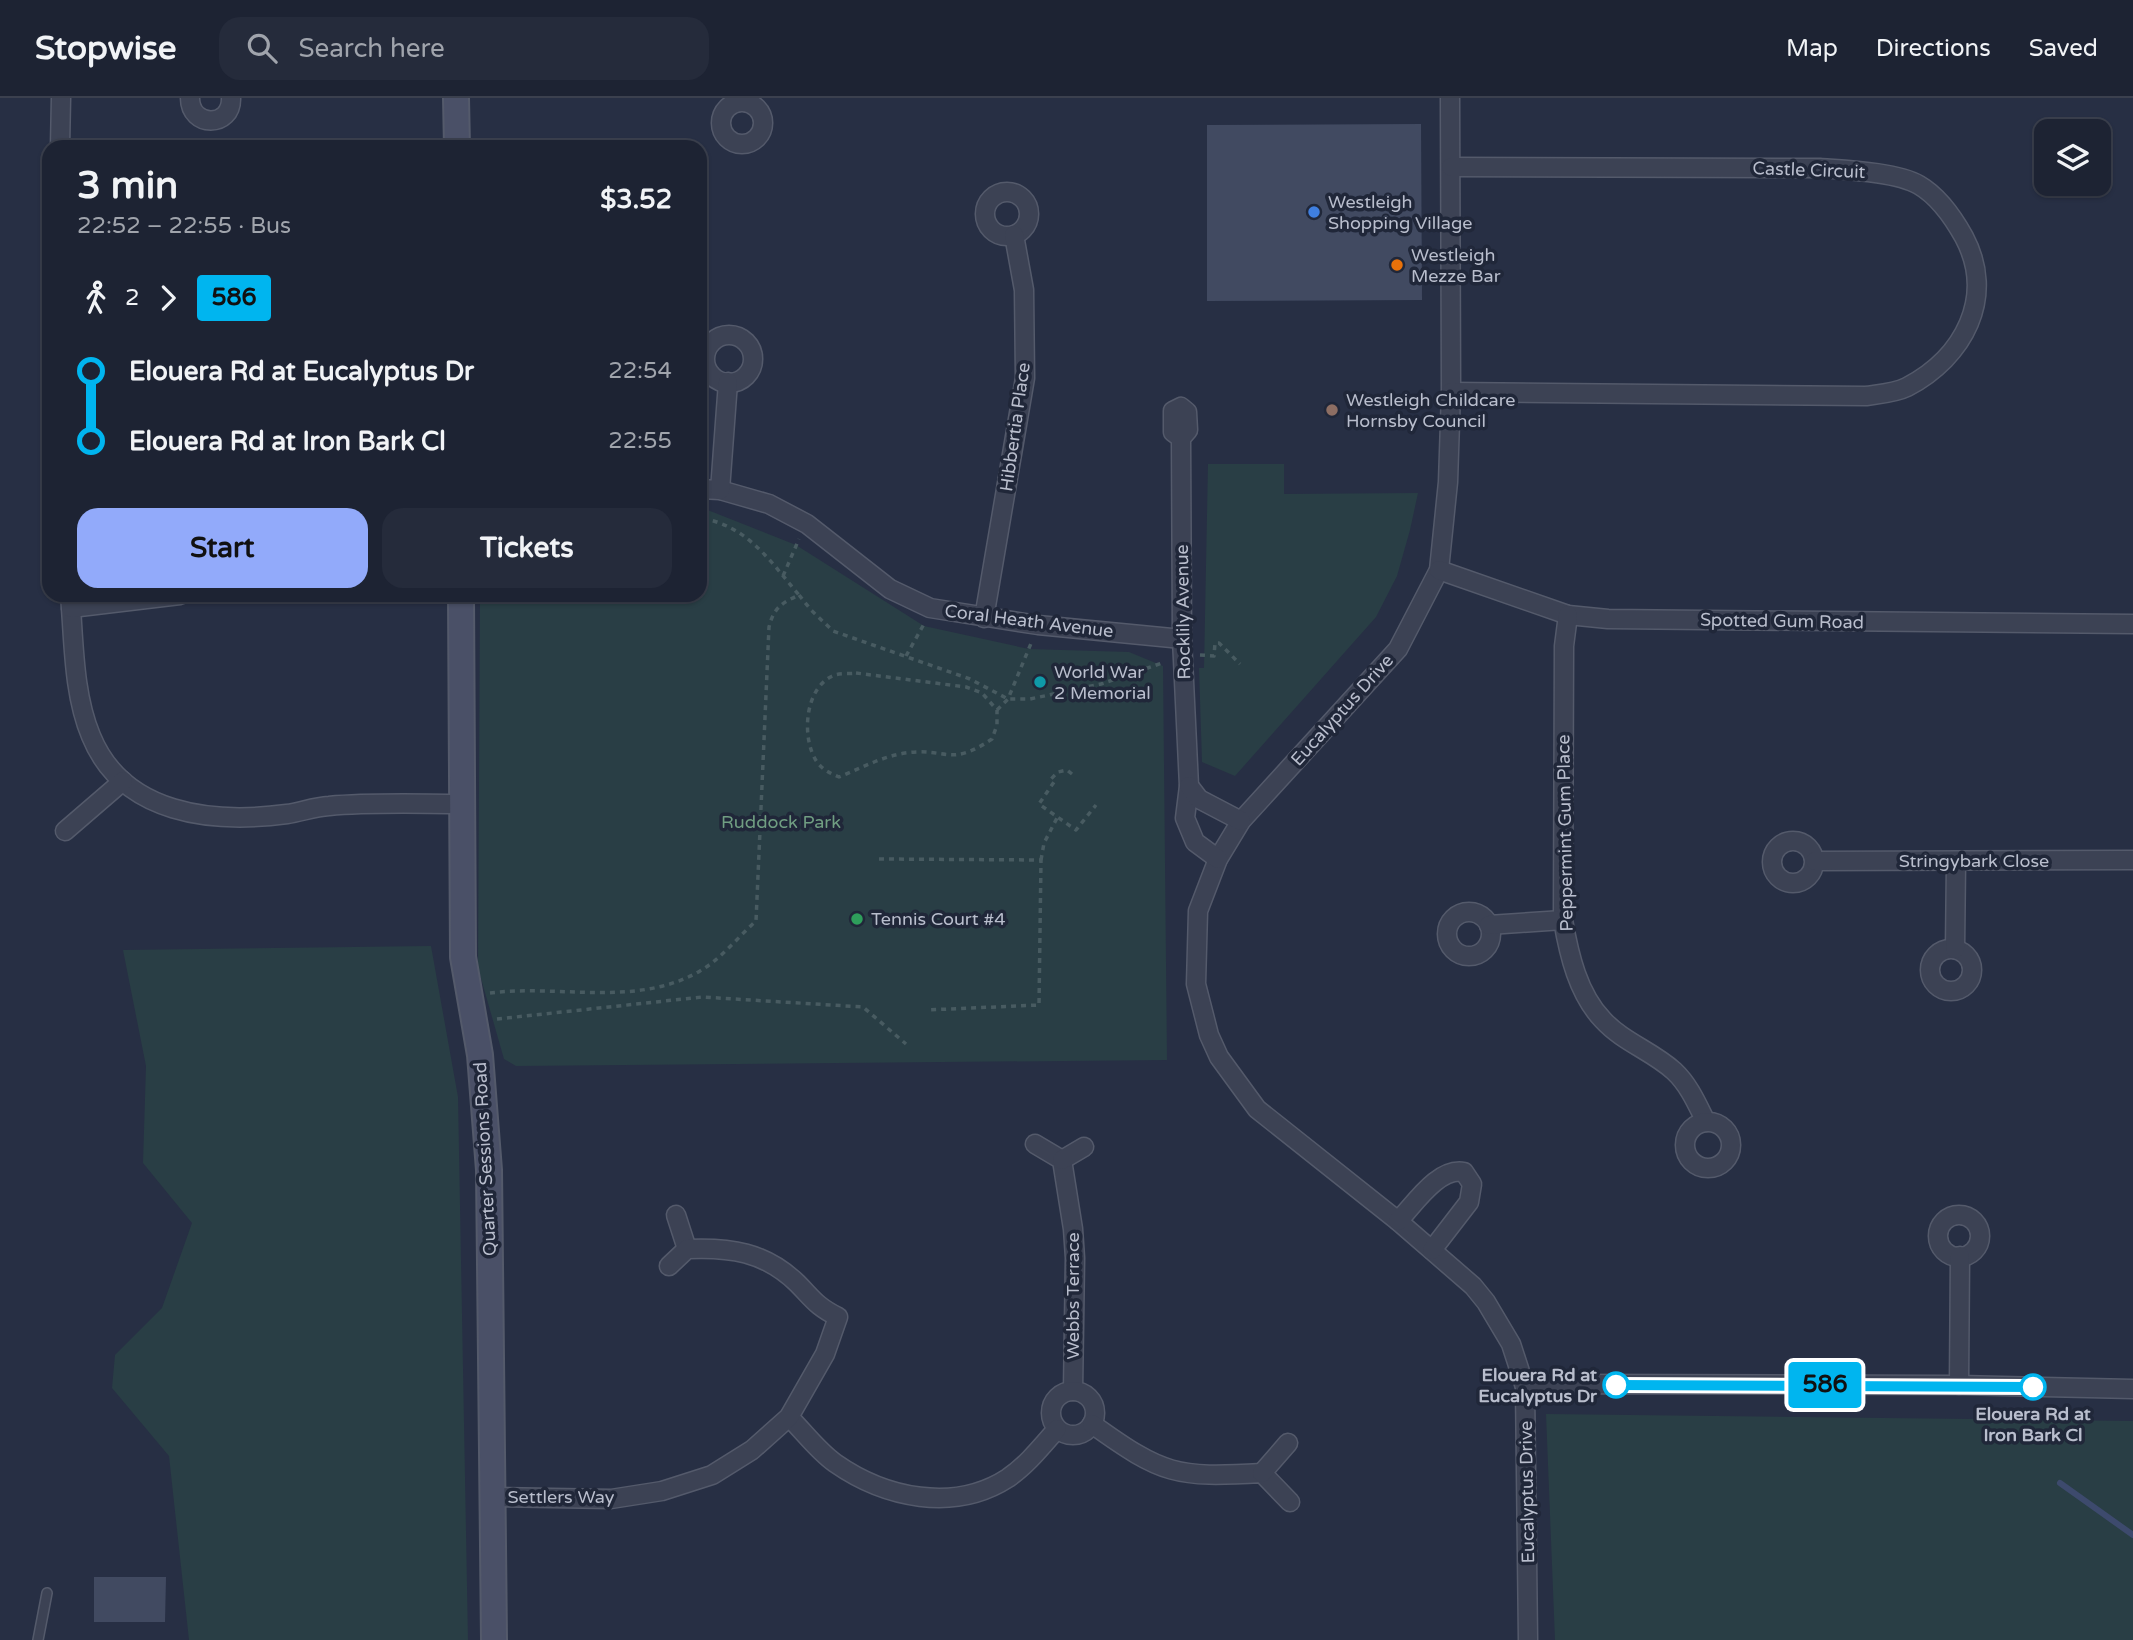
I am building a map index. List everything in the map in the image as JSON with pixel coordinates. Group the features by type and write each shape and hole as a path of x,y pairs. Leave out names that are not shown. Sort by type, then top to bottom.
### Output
{"main road":[{"path":"456,98 457,140"},
{"name":"Quarter Sessions Road","path":"461,602 463,957 480,1055 489,1170 494,1640"}],"street":[{"path":"60,140 61,98"},
{"path":"190,98 192,111 208,122 222,119 227,114 231,98"},
{"name":"Eucalyptus Drive","path":"1450,98 1451,392 1448,482 1439,570 1398,649 1241,821 1218,859 1198,911 1196,984 1209,1035 1219,1057 1257,1110 1432,1250 1486,1302 1511,1344 1525,1387 1528,1640"},
{"name":"Castle Circuit","path":"1451,167 1820,168 1875,173 1919,185 1953,218 1975,259 1975,306 1963,338 1938,368 1904,388 1866,396 1451,392"},
{"name":"Hibbertia Place","path":"984,618 1024,378 1024,290 1014,235"},
{"path":"720,490 728,382"},
{"name":"Rocklily Avenue","path":"1181,438 1182,647 1189,786 1185,818 1195,842 1218,859"},
{"name":"Coral Heath Avenue","path":"707,489 720,490 769,503 807,524 890,589 930,608 1182,647"},
{"name":"Spotted Gum Road","path":"1439,570 1568,615 1608,619 2133,624"},
{"path":"70,602 83,717 92,740 104,760 123,781 156,803 198,816 259,817 328,806 461,804"},
{"name":"Peppermint Gum Place","path":"1568,615 1564,646 1563,920 1575,970 1590,1002 1615,1031 1673,1071 1686,1084 1706,1122"},
{"path":"65,831 123,781"},
{"path":"1189,786 1199,800 1241,821"},
{"name":"Stringybark Close","path":"1815,861 2133,860"},
{"path":"1955,949 1956,862"},
{"path":"1489,925 1563,920"},
{"path":"1035,1144 1062,1160 1084,1147"},
{"name":"Webbs Terrace","path":"1062,1160 1075,1258 1073,1391"},
{"path":"1398,1221 1438,1179 1456,1171 1464,1172 1472,1184 1469,1202 1432,1250"},
{"path":"669,1266 687,1249 676,1215"},
{"name":"Settlers Way","path":"493,1497 611,1499 662,1491 712,1475 752,1450 789,1417 825,1354 838,1317 817,1306 797,1283 776,1265 760,1256 744,1251 687,1249"},
{"path":"1959,1385 1960,1256"},
{"path":"1525,1387 1555,1384 1959,1385 2133,1389"},
{"path":"1073,1391 1087,1397 1094,1409 1092,1424 1080,1434 1072,1435 1057,1429 1052,1417 1053,1405 1061,1395 1073,1391"},
{"path":"789,1417 834,1462 875,1485 913,1497 951,1498 985,1491 1020,1468 1057,1429"},
{"path":"1092,1424 1140,1458 1172,1471 1209,1476 1262,1473 1288,1443"},
{"path":"1262,1473 1290,1502"}],"lane":[{"path":"38,1640 47,1593"}],"path":[{"path":"707,520 730,526 748,537 833,631 970,679 1008,699 1030,699 1101,684 1182,647 1214,656 1215,643 1235,656 1240,664"},
{"path":"783,576 807,524"},
{"path":"489,993 577,993 662,988 703,970 756,921 769,627 772,613 779,604 799,595"},
{"path":"906,656 930,608"},
{"path":"997,710 1008,699 1038,625"},
{"path":"856,673 966,687 982,693 997,710 997,724 992,739 961,756 944,756 927,750 901,754 871,761 839,777 826,771 810,748 808,712 819,687 837,674 856,673"},
{"path":"966,687 970,679"},
{"path":"1072,774 1067,770 1058,772 1051,779 1054,782 1039,804 1076,831 1096,805"},
{"path":"927,1010 1039,1005 1041,860 1044,843 1057,818"},
{"path":"879,859 1041,860"},
{"path":"497,1019 702,997 850,1006 863,1007 906,1044"}],"green space":[{"path":"1208,464 1284,464 1284,494 1418,493 1397,576 1376,617 1235,776 1202,762 1199,668 1204,668"},
{"name":"Ruddock Park","path":"707,510 796,545 924,626 1029,649 1129,652 1163,666 1167,1060 516,1066 504,1059 478,968 480,602 707,602"},
{"path":"431,946 458,1097 468,1640 189,1640 169,1456 112,1388 115,1355 162,1308 192,1223 143,1163 146,1066 123,950"},
{"path":"1546,1414 2133,1421 2133,1640 1555,1640"}],"building":[{"name":"Westleigh Shopping Village","path":"1421,124 1422,300 1207,301 1207,125"},
{"path":"94,1577 166,1577 165,1622 94,1622"}],"waterway":[{"path":"2060,1483 2133,1535"}],"bus line":[{"name":"586","path":"1616,1385 2033,1387"}],"place":[{"name":"Westleigh Shopping Village","path":"1314,212"},
{"name":"Westleigh Mezze Bar","path":"1397,265"},
{"name":"Westleigh Childcare Hornsby Council","path":"1332,410"},
{"name":"World War 2 Memorial","path":"1040,682"},
{"name":"Tennis Court #4","path":"857,919"},
{"name":"Elouera Rd at Eucalyptus Dr","path":"1616,1385"},
{"name":"Elouera Rd at Iron Bark Cl","path":"2033,1387"}]}
